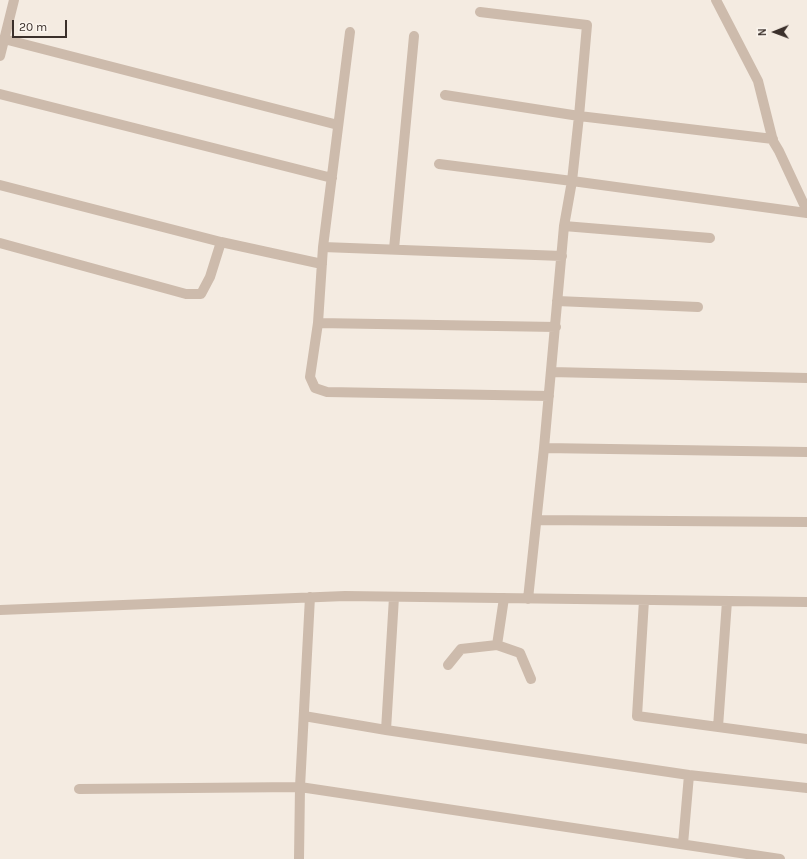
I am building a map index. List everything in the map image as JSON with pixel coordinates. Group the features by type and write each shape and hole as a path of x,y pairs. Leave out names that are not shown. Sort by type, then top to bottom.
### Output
{"street":[{"path":"0,56 14,0"},
{"path":"716,0 758,81 773,139 807,212"},
{"path":"480,12 587,25 572,181 564,226 556,327 528,599"},
{"path":"350,32 323,247 318,323 310,377 315,388 327,392 549,396"},
{"path":"394,249 414,36"},
{"path":"4,39 338,124"},
{"path":"0,94 332,178"},
{"path":"445,95 578,116 773,139"},
{"path":"439,164 807,212"},
{"path":"0,185 221,242 322,264"},
{"path":"564,226 710,238"},
{"path":"0,243 186,294 201,294 210,277 221,242"},
{"path":"323,247 562,256"},
{"path":"557,301 698,307"},
{"path":"318,323 556,327"},
{"path":"551,372 807,378"},
{"path":"544,448 807,452"},
{"path":"537,520 807,522"},
{"path":"0,610 345,596 807,602"},
{"path":"299,859 300,787 310,597"},
{"path":"386,730 394,597"},
{"path":"497,645 504,598"},
{"path":"644,600 637,716 807,739"},
{"path":"718,727 727,601"},
{"path":"448,665 461,649 497,645 520,653 531,679"},
{"path":"304,716 386,730 689,775 807,788"},
{"path":"683,844 689,775"},
{"path":"79,790 300,787 780,859"}]}
